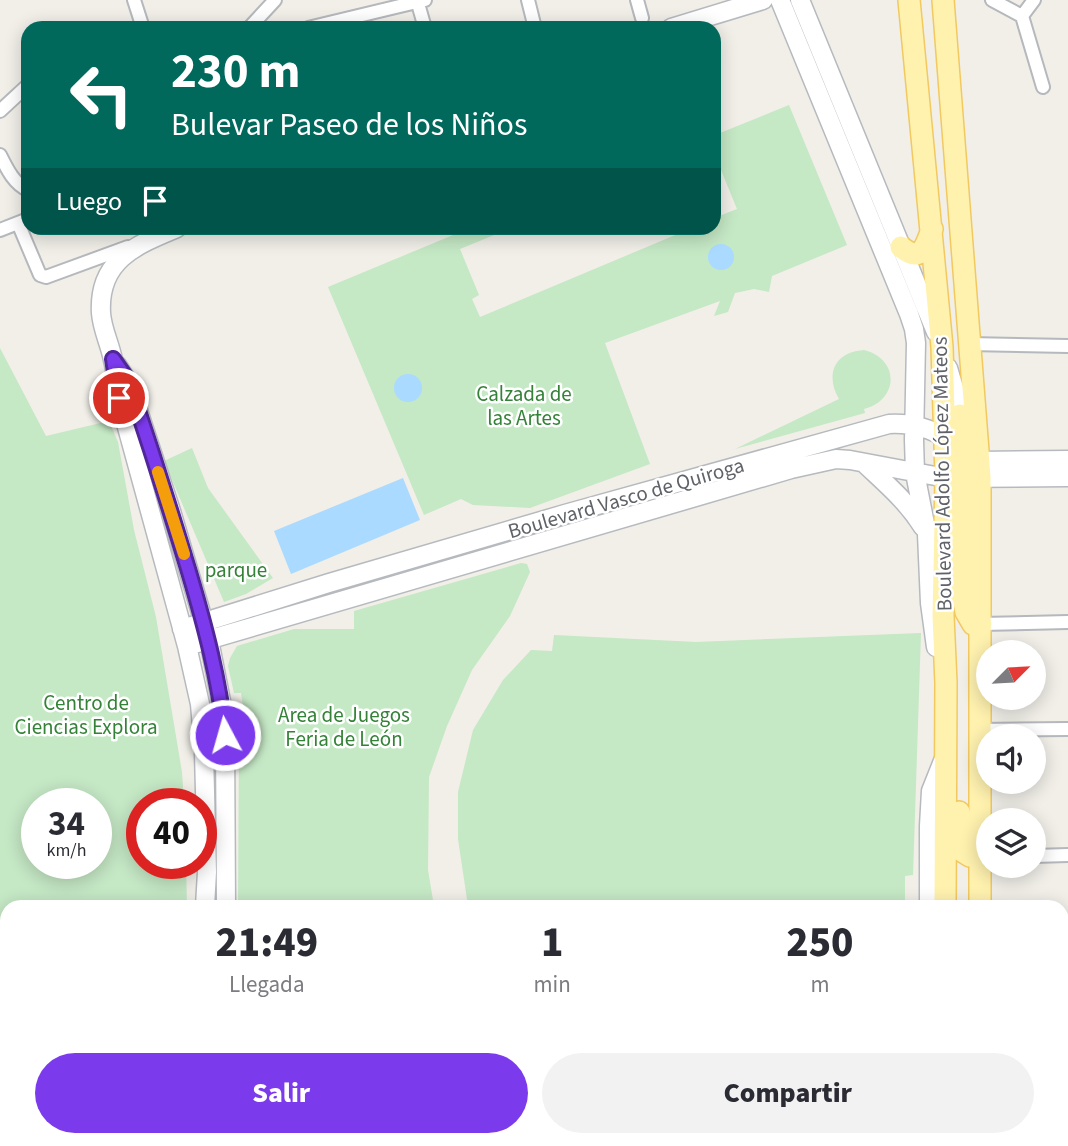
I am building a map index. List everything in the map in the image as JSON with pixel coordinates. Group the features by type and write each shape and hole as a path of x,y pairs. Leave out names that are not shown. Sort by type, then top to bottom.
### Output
{"main road":[{"name":"Boulevard Adolfo López Mateos","path":"909,0 943,347 962,464 981,624 979,724"},
{"name":"Boulevard Adolfo López Mateos","path":"943,0 969,344 962,464 943,616 946,683 945,900"},
{"path":"901,247 911,254 916,254 926,246 932,229"},
{"path":"960,415 962,464"},
{"path":"943,616 953,652 958,688 959,841 962,851 976,856"},
{"name":"Boulevard Adolfo López Mateos","path":"980,900 982,878"}],"street":[{"path":"256,21 275,0"},
{"path":"528,0 533,21"},
{"path":"637,0 642,18"},
{"path":"694,21 763,0"},
{"path":"780,0 914,329 915,473 927,534 930,603 937,651 946,683"},
{"path":"800,0 943,347 960,415"},
{"path":"992,0 1022,16 1043,87"},
{"path":"1022,16 1034,0"},
{"path":"337,21 420,1 424,21"},
{"path":"138,3 142,21"},
{"path":"0,111 21,92"},
{"path":"0,155 21,187"},
{"path":"0,230 21,222"},
{"path":"27,235 40,275 46,277 160,235"},
{"path":"141,243 117,260 108,272 101,312 104,333 113,359 119,398 187,646 200,705 204,752 205,900"},
{"path":"969,344 1068,346"},
{"path":"113,359 127,379 132,392 209,640 225,735 226,900"},
{"name":"Boulevard Vasco de Quiroga","path":"182,629 565,514 889,425 915,426 962,464 1068,477"},
{"name":"Boulevard Vasco de Quiroga","path":"187,646 791,469 836,459 915,473 962,464 1068,460"},
{"path":"864,463 916,515 927,534"},
{"path":"981,624 1068,622"},
{"path":"1046,729 1068,729"},
{"path":"929,900 931,791 945,755"},
{"path":"1046,856 1068,855"}],"green space":[{"name":"Calzada de las Artes","path":"789,105 847,245 772,276 769,292 754,289 735,293 728,312 714,316 720,301 605,343 650,464 530,508 473,505 461,499 424,515 328,287 453,235 494,235 460,249 479,295 472,299 480,317 675,235 721,235 721,215 737,209 721,170 721,133"},
{"name":"Centro de Ciencias Explora","path":"0,348 46,436 109,421 118,442 134,530 156,617 183,788 126,788 126,879 186,879 187,900 0,900"},
{"path":"864,350 884,362 891,380 884,397 864,409 865,413 735,449 839,399 833,382 835,366 845,355"},
{"name":"parque","path":"192,448 208,488 273,578 246,594 224,602 164,461"},
{"name":"Area de Juegos Feria de León","path":"521,563 527,564 530,572 510,616 472,670 447,726 429,777 428,870 433,900 238,900 239,745 249,745 241,693 234,693 228,666 230,658 237,646 294,629 354,629 354,611"},
{"path":"921,633 913,875 905,876 905,900 467,900 458,839 458,792 473,730 503,680 531,650 552,651 554,635 696,642"}],"water":[{"path":"721,244 730,248 734,257 730,266 721,270 712,266 708,257 712,248"},
{"path":"408,374 418,378 422,388 418,398 408,402 398,398 394,388 398,378"},
{"path":"403,478 420,520 291,574 274,531"}],"slow traffic":[{"path":"158,472 184,554"}],"route":[{"path":"119,398 113,359 127,379 132,392 171,511 209,640 225,735"}]}
